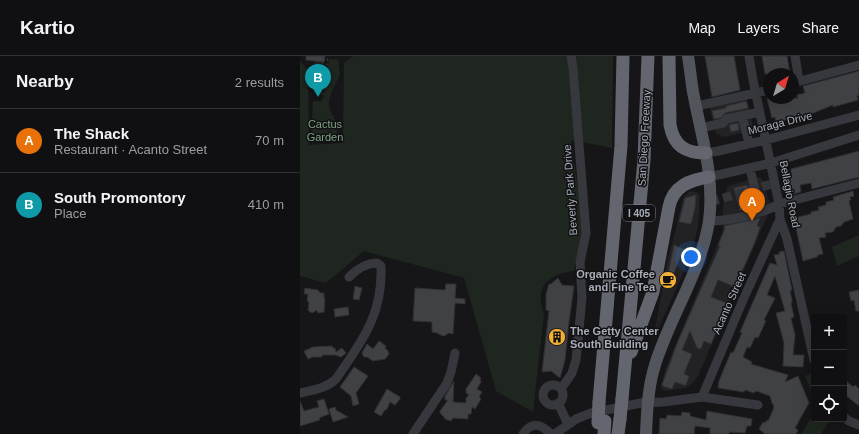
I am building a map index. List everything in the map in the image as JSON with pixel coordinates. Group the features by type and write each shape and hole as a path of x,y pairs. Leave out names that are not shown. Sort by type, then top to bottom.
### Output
{"highway":[{"name":"San Diego Freeway","path":"601,428 621,146 624,56"},
{"path":"603,402 627,155 630,56"},
{"name":"San Diego Freeway","path":"618,434 644,160 648,56"},
{"path":"669,56 670,124 672,132 675,139 684,150 694,153 706,153"},
{"path":"624,369 653,292 672,197 678,189 686,183 709,177"}],"main road":[{"path":"646,434 651,380 655,365 661,346 702,250 708,221 710,202 709,177 706,153 693,93 688,56"}],"street":[{"name":"Beverly Park Drive","path":"561,389 572,373 576,360 582,298 580,262 586,233 571,56"},
{"name":"Bellagio Road","path":"749,56 779,204 780,219 787,239 812,350"},
{"path":"795,56 795,68"},
{"path":"799,81 856,66"},
{"path":"697,106 763,92"},
{"path":"701,128 723,123 726,119 760,112"},
{"name":"Moraga Drive","path":"706,153 766,140 859,114"},
{"path":"742,116 749,143"},
{"path":"709,177 750,169 859,136"},
{"path":"750,169 755,189"},
{"path":"708,221 721,221 770,209 779,204 859,183"},
{"name":"Acanto Street","path":"702,397 740,307 780,219"},
{"path":"300,393 331,384 363,340 371,324 380,289 381,266 377,263 369,265 355,270 349,277"},
{"path":"413,434 447,382 451,372 455,352"},
{"path":"550,385 556,385 561,389 562,398 558,403 547,403 543,397 544,390 550,385"},
{"path":"554,434 568,424 591,413 648,403 702,397 758,405"},
{"path":"558,403 568,424"},
{"path":"847,419 859,425"},
{"path":"523,434 527,429 535,425 544,427 551,434"}],"path":[{"path":"320,56 320,58 323,58 321,95 323,95 328,57"},
{"path":"856,66 859,87"}],"shaded area":[{"path":"746,95 754,130 724,137 716,133 708,102"},
{"path":"757,177 761,178 763,181 770,204 768,214 698,376 694,382 685,388 665,391 662,389 661,385 666,368 723,230 723,207 727,188"},
{"path":"690,191 696,192 700,195 698,227 692,253 653,341 667,262 683,198"}],"green space":[{"path":"353,56 613,56 612,148 571,140 582,218 581,238 574,271 557,275 550,279 542,289 541,305 544,314 533,412 496,391 464,278 364,251 326,283 300,276 300,61 308,71 309,145 343,143 344,63"},
{"name":"Cactus Garden","path":"329,59 338,60 340,74 329,101 330,109 336,122 337,131 336,136 332,140 323,142 311,137 313,101 322,101 322,98 324,97"},
{"path":"315,61 321,61 320,92 313,92"},
{"path":"859,235 859,256 837,266 832,247"},
{"path":"811,373 811,391 805,376"},
{"path":"811,418 811,422 829,422 821,434 801,434"}],"building":[{"path":"306,56 325,56 324,62 306,60"},
{"path":"705,56 734,56 740,90 712,97"},
{"path":"762,56 787,56 789,68 764,68"},
{"path":"859,71 858,100 833,107 833,105 806,116 776,122 775,117 772,118 768,104 799,104 799,94 805,93 803,86"},
{"path":"746,101 748,108 725,113 720,118 714,119 712,111"},
{"path":"738,123 739,130 731,132 729,125"},
{"path":"859,151 859,177 812,189 811,183 800,185 801,192 789,195 785,177 791,175 791,169"},
{"path":"747,185 753,207 740,211 734,188"},
{"path":"853,191 854,196 850,197 851,200 849,201 853,219 844,222 841,226 836,227 833,232 825,233 826,237 819,238 823,254 803,261 794,218 811,214 811,212 819,210 818,207 826,205 826,202 834,200 833,197"},
{"path":"696,195 695,208 691,224 679,222 685,198"},
{"path":"760,218 757,226 760,227 755,242 735,287 718,280 711,297 727,303 726,305 728,306 711,344 704,341 701,349 697,348 690,331 682,350 692,354 684,374 689,376 686,385 675,382 672,389 663,386 662,385 678,341 720,246 718,246 725,228 724,226"},
{"path":"674,245 684,249 667,289 665,288"},
{"path":"784,251 792,290 790,291 794,317 791,318 795,335 793,355 804,355 803,367 783,366 784,343 776,313 785,311 775,276 767,295 775,298 764,320 766,321 758,338 755,337 750,348 747,347 743,357 752,362 751,364 788,375 785,382 798,376 809,403 795,428 798,430 796,434 765,434 759,429 763,422 765,423 767,420 768,421 773,410 774,406 770,396 756,391 754,393 745,390 744,392 718,388 719,381 731,352 733,353 742,333 740,332 770,263 777,265 774,255 780,254 779,252"},
{"name":"The Getty Center South Building","path":"558,278 562,285 574,286 565,360 560,378 551,371 542,372 549,311 546,310 546,294 549,284"},
{"path":"446,284 456,284 455,298 465,299 465,304 455,303 453,334 448,333 443,336 432,332 432,322 413,321 415,288 445,290"},
{"path":"355,286 362,288 359,300 353,299"},
{"path":"305,288 318,290 320,293 324,293 324,312 318,313 316,310 313,313 308,310 308,294 304,294"},
{"path":"859,290 859,311 856,311 854,300 851,301 849,292"},
{"path":"348,307 349,315 335,317 334,309"},
{"path":"379,341 386,346 385,348 389,354 385,359 373,361 367,357 364,357 362,353 367,344 373,349"},
{"path":"332,346 335,348 336,352 342,348 346,353 341,357 335,355 322,355 322,357 313,357 308,359 304,351 313,347"},
{"path":"354,367 368,376 356,393 359,404 353,406 351,396 340,387"},
{"path":"476,374 481,378 481,382 477,389 482,392 479,397 481,399 475,409 472,407 471,414 468,414 468,419 453,418 451,421 445,419 440,411 448,400 445,400 445,396 454,381 453,402 466,403 466,398 469,395 466,393 466,389"},
{"path":"847,382 853,387 855,385 859,389 859,406 847,396"},
{"path":"387,389 400,397 400,399 395,405 390,402 387,409 381,416 374,412"},
{"path":"324,399 329,414 319,418 320,420 300,426 300,401 304,411 319,407 317,401"},
{"path":"335,407 336,410 348,417 333,422 329,409"},
{"path":"707,411 752,419 751,426 747,426 745,433 730,432 728,434 710,434 710,428 695,426 694,434 659,434 660,418 666,419 667,415 681,416 682,412 690,413 690,416 706,420"}],"tunnel":[{"path":"710,202 775,183"}],"place":[{"name":"South Promontory","path":"318,97"},
{"name":"The Shack","path":"752,221"},
{"name":"Organic Coffee and Fine Tea","path":"668,280"},
{"name":"The Getty Center South Building","path":"557,337"}]}
